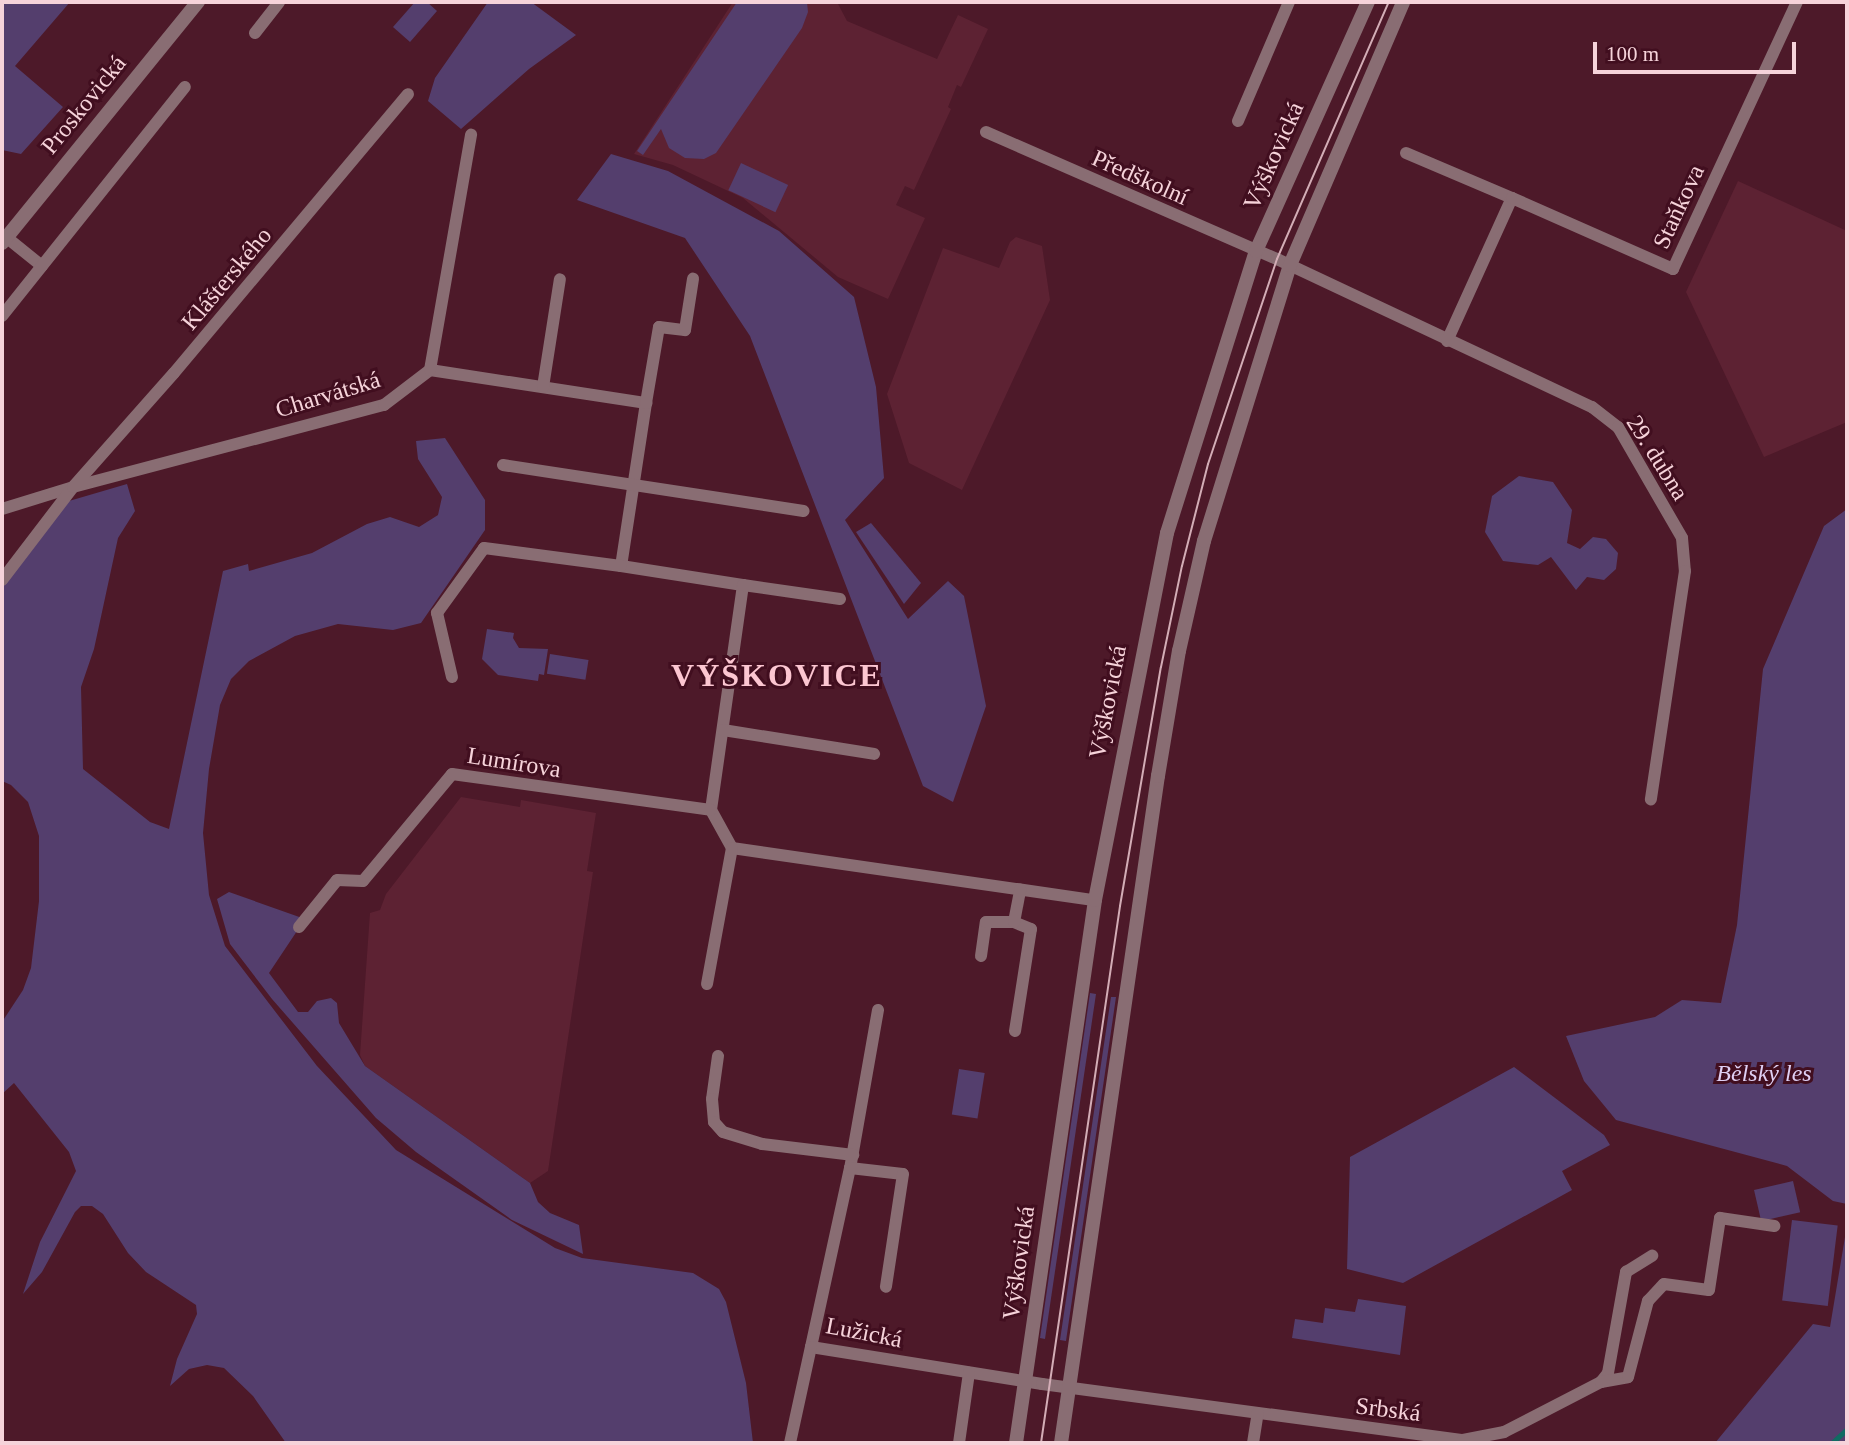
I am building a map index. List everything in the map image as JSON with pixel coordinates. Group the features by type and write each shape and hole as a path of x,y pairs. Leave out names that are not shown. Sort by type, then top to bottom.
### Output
{"street":[{"name":"Proskovická","path":"42,266 4,240 198,2"},
{"path":"255,33 279,2"},
{"path":"1238,121 1289,2"},
{"name":"Výškovická","path":"1016,1443 1095,900 1167,533 1256,251 1368,2"},
{"path":"1061,1443 1127,981 1179,650 1204,541 1283,262 1402,2"},
{"name":"Staňkova","path":"1406,153 1673,269 1797,2"},
{"path":"2,316 185,87"},
{"name":"Klášterského","path":"2,580 72,486 174,373 408,94"},
{"name":"Předškolní","path":"986,132 1283,262"},
{"path":"471,135 430,370 646,403"},
{"path":"1447,341 1512,198"},
{"name":"29. dubna","path":"1283,262 1592,407 1618,427 1682,538 1685,571 1651,799"},
{"path":"543,387 560,279"},
{"path":"621,566 659,327 685,330 693,279"},
{"name":"Charvátská","path":"2,509 72,486 384,405 430,370"},
{"path":"503,464 804,511"},
{"path":"452,677 437,613 484,548 840,598"},
{"path":"708,984 732,848 711,810 743,584"},
{"path":"723,730 874,754"},
{"name":"Lumírova","path":"299,927 337,880 363,881 452,775 711,810"},
{"path":"732,848 1095,900"},
{"path":"1014,922 1020,890"},
{"path":"981,956 986,922 1014,922 1031,929 1015,1031"},
{"name":"Lužická","path":"878,1010 851,1162 811,1347 1045,1384"},
{"name":"Lužická","path":"718,1056 712,1099 714,1122 723,1132 762,1144 903,1174 886,1287"},
{"name":"Srbská","path":"1045,1384 1463,1440 1504,1432 1601,1382 1628,1377 1648,1300 1664,1284 1709,1290 1720,1218 1774,1226"},
{"path":"1601,1382 1608,1373 1626,1272 1652,1256"},
{"path":"790,1443 811,1347"},
{"path":"959,1443 970,1373"},
{"path":"1253,1443 1258,1413"}],"shaded area":[{"path":"733,2 837,2 847,21 937,59 958,15 988,29 961,87 957,85 948,107 951,109 914,190 905,186 896,205 925,218 888,299 838,277 743,198 673,165 634,154"},
{"path":"1738,181 1847,231 1847,422 1764,457 1686,292"},
{"path":"1016,237 1042,246 1050,300 962,490 909,463 887,394 943,248 999,268 1010,242"},
{"path":"461,797 520,807 521,800 596,813 587,871 593,872 548,1171 530,1183 365,1066 360,1055 370,913 380,910 386,894"}],"green space":[{"path":"2,2 70,2 15,66 63,107 21,154 2,150"},
{"path":"415,2 427,2 437,11 410,42 393,27"},
{"path":"488,2 531,2 576,35 529,69 461,129 428,101 435,78"},
{"path":"737,2 807,2 808,12 802,28 716,153 704,159 685,158 669,148 661,129 643,155 637,151"},
{"path":"611,154 668,171 779,231 854,297 876,387 884,478 845,520 908,619 948,581 964,596 986,706 953,802 923,786 750,336 685,238 577,200"},
{"path":"741,163 788,185 775,212 728,190"},
{"path":"445,438 485,500 485,530 421,623 393,630 338,624 295,636 249,661 231,679 220,705 209,769 203,833 209,895 225,946 317,1066 396,1150 555,1248 582,1258 693,1273 719,1289 726,1302 746,1383 753,1443 286,1443 253,1396 224,1368 207,1365 189,1369 170,1386 177,1359 197,1314 196,1305 146,1272 128,1253 103,1214 92,1206 81,1206 75,1212 42,1272 23,1294 40,1242 76,1171 69,1152 14,1083 2,1094 2,1022 23,990 31,968 39,901 39,836 28,802 11,785 2,781 2,583 69,501 127,484 135,511 118,538 94,649 81,687 83,769 150,822 169,829 223,571 248,564 249,571 312,553 367,524 390,517 419,527 438,515 442,497 418,459 416,441"},
{"path":"1519,476 1553,482 1572,510 1567,543 1580,549 1593,537 1606,539 1618,553 1616,569 1604,580 1587,577 1576,590 1551,557 1538,565 1503,561 1485,532 1492,496"},
{"name":"Bělský les","path":"1847,509 1847,1204 1833,1201 1787,1166 1616,1120 1584,1081 1566,1036 1655,1017 1682,1000 1721,1003 1737,925 1763,669 1824,526"},
{"path":"871,523 921,583 904,604 856,532"},
{"path":"487,629 514,633 513,638 519,648 548,649 544,675 539,674 538,681 498,675 482,659"},
{"path":"550,654 589,660 585,680 547,674"},
{"path":"229,892 305,919 269,973 298,1012 308,1012 317,1001 331,998 337,1003 339,1023 365,1066 530,1183 538,1202 550,1213 579,1225 583,1254 512,1220 416,1152 376,1118 272,999 230,944 217,899"},
{"path":"1090,993 1096,994 1045,1339 1040,1338"},
{"path":"1111,997 1116,997 1066,1341 1060,1340"},
{"path":"1514,1067 1604,1135 1610,1145 1562,1171 1572,1190 1403,1283 1347,1269 1350,1157"},
{"path":"959,1069 985,1073 977,1119 952,1114"},
{"path":"1793,1181 1800,1212 1761,1221 1754,1190"},
{"path":"1792,1220 1838,1226 1828,1306 1782,1300"},
{"path":"1847,1225 1847,1443 1715,1443 1813,1324 1830,1327"},
{"path":"1358,1299 1406,1306 1400,1355 1292,1338 1295,1319 1323,1323 1325,1308 1355,1312"}],"waterway":[{"path":"1832,1443 1847,1429"}],"tram line":[{"path":"1041,1443 1120,906 1161,667 1182,566 1208,464 1277,259 1389,2"}],"district":[{"name":"VÝŠKOVICE","path":"777,675"}]}
